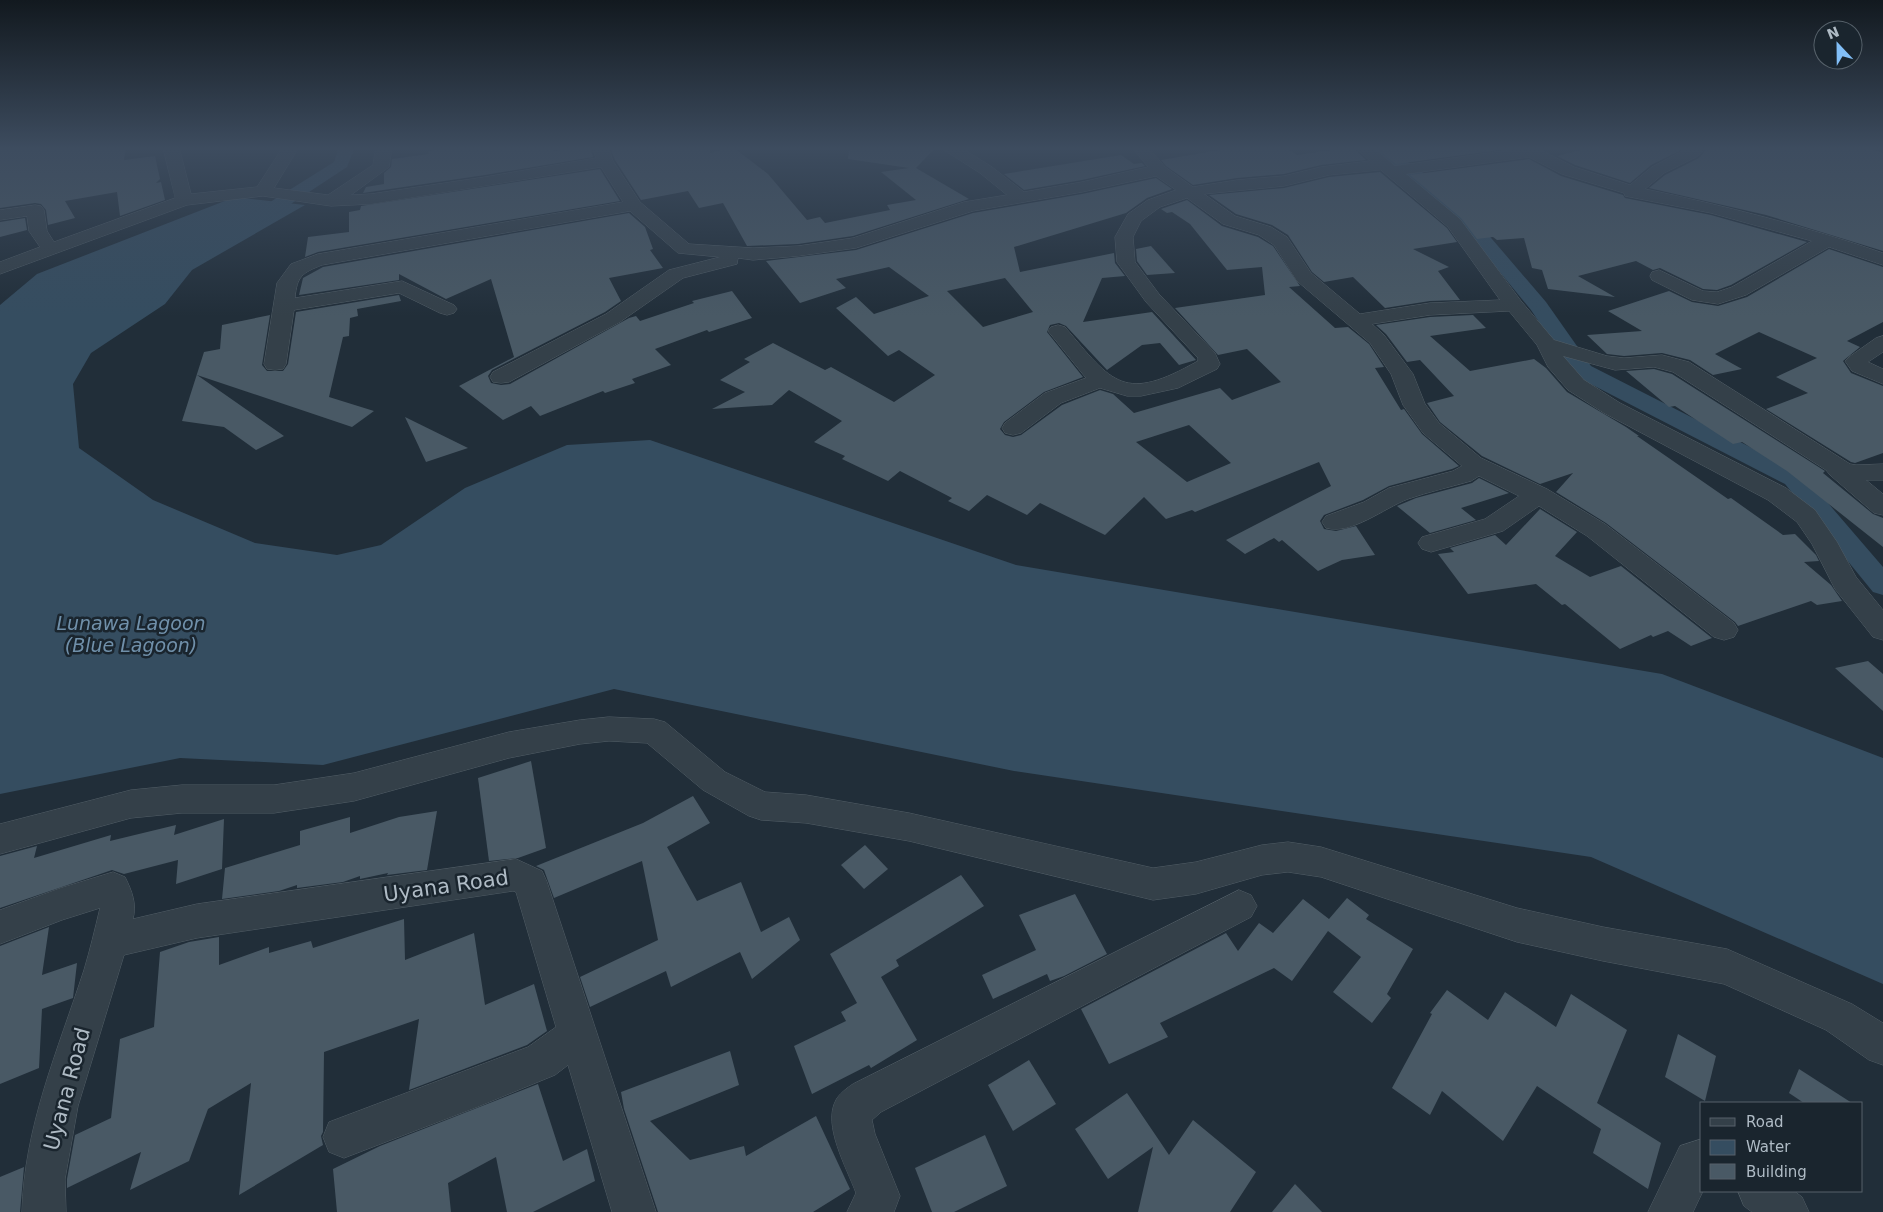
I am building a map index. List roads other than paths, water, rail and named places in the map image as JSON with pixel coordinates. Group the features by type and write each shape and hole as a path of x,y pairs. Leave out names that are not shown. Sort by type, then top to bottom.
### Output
{"street":[{"path":"0,268 175,204"},
{"path":"275,364 287,282 298,268 318,260 634,205 684,249 753,254 798,251 856,244 970,206 984,204"},
{"path":"1058,330 1101,380 1116,388 1126,390 1145,388 1188,377 1209,364 1208,356 1149,295 1126,263 1123,245 1126,227 1140,211 1155,204"},
{"path":"1207,204 1229,220 1265,231 1281,241 1304,277 1377,339 1402,374 1414,405 1431,428 1478,466 1538,495 1596,530 1724,630"},
{"path":"1431,204 1454,223 1514,305 1547,344 1555,362 1576,385 1612,408 1777,494 1806,516 1824,542 1845,582 1883,630"},
{"path":"1688,204 1828,240 1883,259"},
{"path":"0,216 34,210 38,231 51,250"},
{"path":"1659,276 1699,296 1718,298 1739,291 1828,240"},
{"path":"502,377 613,318 676,274 753,254"},
{"path":"285,306 402,287 447,309"},
{"path":"1355,321 1430,309 1514,305"},
{"path":"1883,342 1856,360 1860,366 1883,378"},
{"path":"1547,344 1603,362 1617,364 1652,360 1667,361 1681,367 1830,463 1883,507"},
{"path":"1014,428 1053,398 1101,380"},
{"path":"1830,463 1854,473 1883,472"},
{"path":"1335,522 1373,508 1398,494 1462,476 1478,466"},
{"path":"1431,543 1494,525 1538,495"},
{"path":"0,839 130,804 182,799 274,800 354,787 509,745 580,732 609,729 654,731 714,781 761,806 806,809 909,827 1152,884 1196,878 1262,860 1288,857 1321,862 1517,925 1727,968 1839,1018 1883,1046"},
{"name":"Uyana Road","path":"44,1212 44,1180 58,1106 106,955 197,921 516,875 530,882 634,1212"},
{"path":"0,928 61,904 113,888 118,908 106,955"},
{"path":"869,1212 880,1196 854,1134 851,1112 867,1098 1239,906"},
{"path":"344,1137 542,1061 578,1035"},
{"path":"1670,1212 1695,1161 1700,1160"},
{"path":"1760,1192 1786,1212"}],"water":[{"name":"Lunawa Lagoon (Blue Lagoon)","path":"218,204 305,205 192,270 165,304 91,353 73,384 79,448 153,500 255,543 337,555 381,545 465,488 567,445 650,440 1016,565 1662,674 1883,758 1883,984 1591,857 1014,771 614,689 323,765 180,758 0,794 0,305 37,274"}],"waterway":[{"path":"249,221 280,204"},
{"path":"1448,204 1468,222 1539,306 1583,371 1794,479 1883,585"}]}
